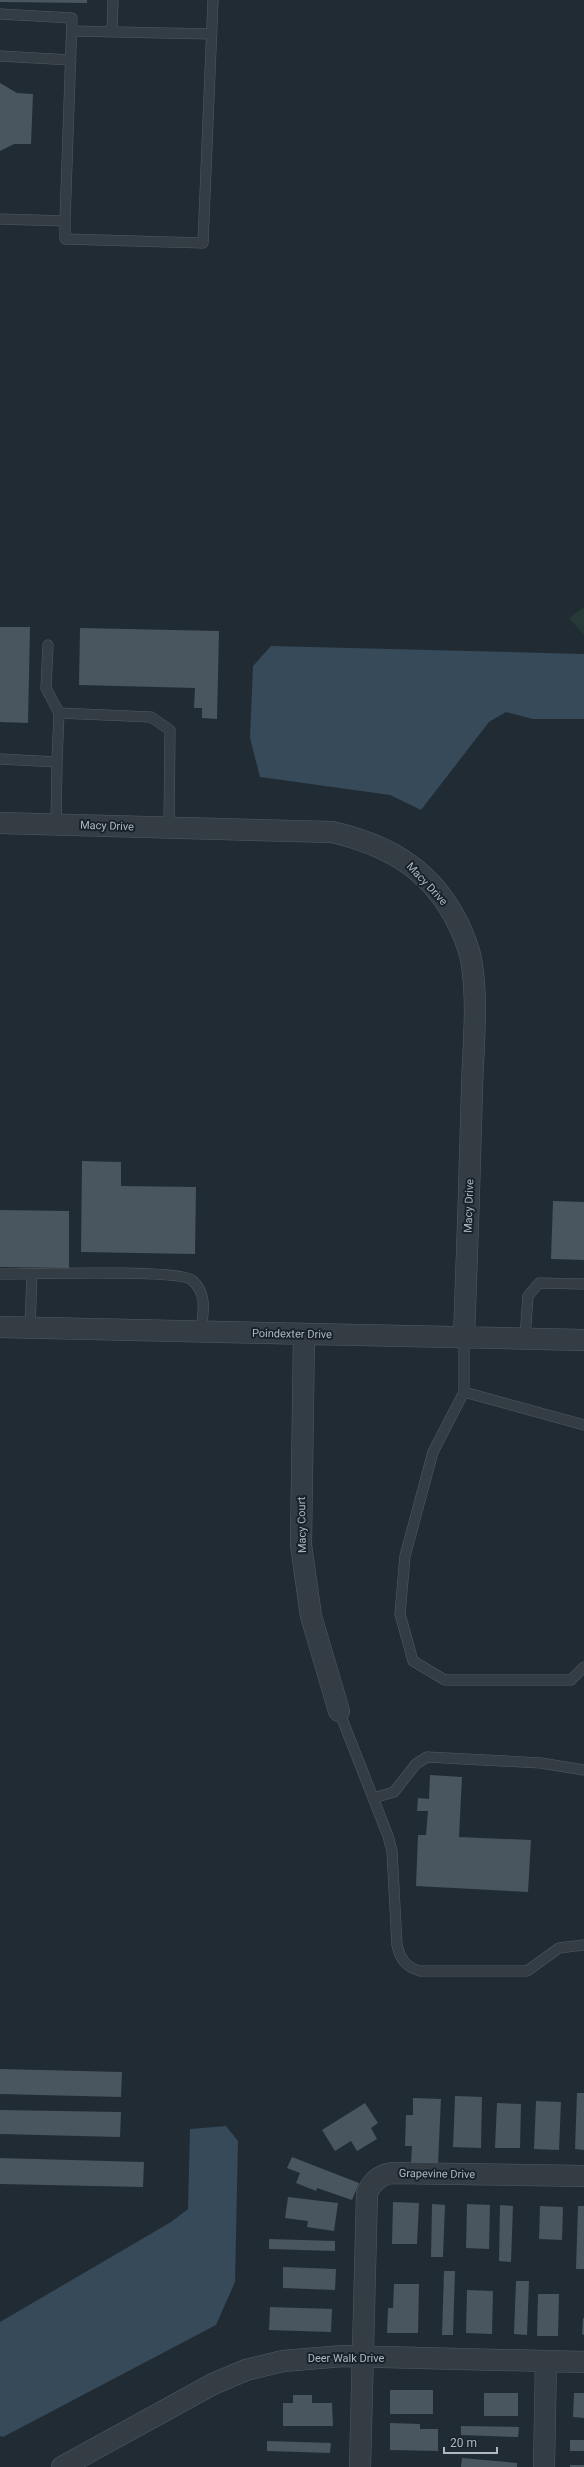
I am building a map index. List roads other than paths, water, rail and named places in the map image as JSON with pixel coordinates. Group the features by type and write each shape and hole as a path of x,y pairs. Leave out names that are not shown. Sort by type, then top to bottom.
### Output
{"street":[{"name":"Macy Drive","path":"0,823 332,832 355,837 403,858 435,889 454,914 472,964 474,999 464,1337"},
{"name":"Poindexter Drive","path":"0,1327 584,1340"},
{"name":"Macy Court","path":"304,1334 301,1545 311,1616 339,1711"},
{"name":"Grapevine Drive","path":"360,2467 367,2193 371,2186 379,2177 391,2173 584,2176"},
{"name":"Deer Walk Drive","path":"62,2467 213,2384 246,2370 310,2357 584,2362"},
{"path":"544,2467 546,2361"}],"lane":[{"path":"112,32 113,0"},
{"path":"0,14 72,18 65,239 204,243 213,0"},
{"path":"72,31 212,34"},
{"path":"0,56 70,60"},
{"path":"0,219 65,221"},
{"path":"48,645 46,688 59,713 56,824"},
{"path":"59,713 151,717 170,730 169,827"},
{"path":"0,759 57,762"},
{"path":"0,1274 175,1275 191,1280 202,1292 204,1304 201,1332"},
{"path":"30,1328 32,1274"},
{"path":"525,1338 528,1296 539,1283 584,1284"},
{"path":"464,1337 464,1392 432,1452 405,1556 400,1614 412,1661 445,1680 487,1682 571,1680 584,1667"},
{"path":"464,1392 584,1425"},
{"path":"339,1711 388,1836 392,1851 397,1945 399,1955 408,1967 420,1970 527,1971 559,1948 584,1944"},
{"path":"373,1798 394,1792 416,1764 427,1757 542,1763 584,1770"}],"water":[{"path":"271,646 584,654 584,719 533,719 506,712 489,722 421,810 390,795 260,777 250,738 253,666"},
{"path":"226,2126 238,2141 235,2282 216,2325 3,2437 0,2436 0,2322 171,2222 188,2209 190,2129"}]}
